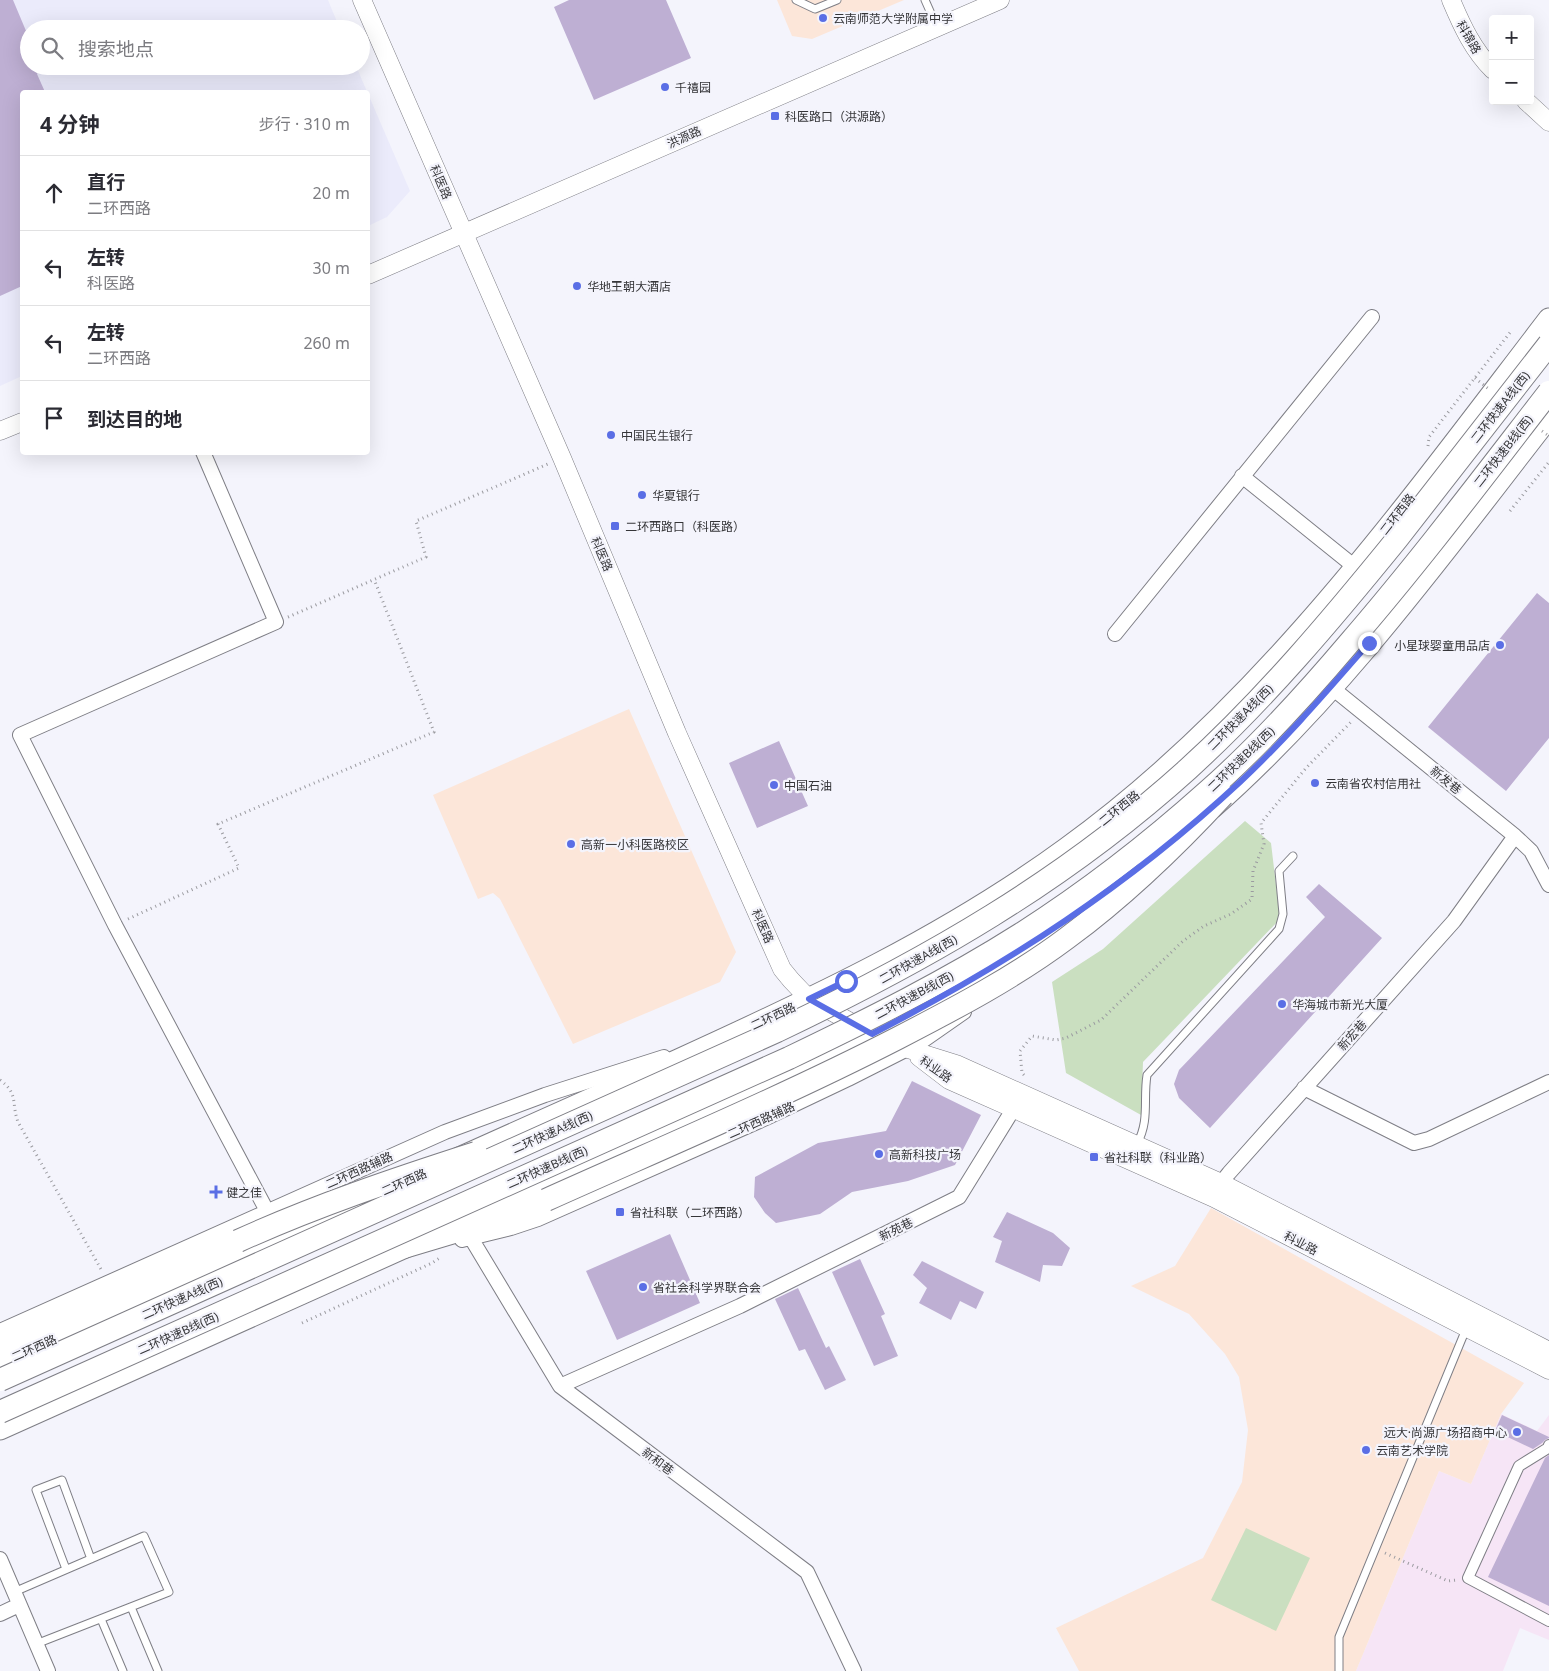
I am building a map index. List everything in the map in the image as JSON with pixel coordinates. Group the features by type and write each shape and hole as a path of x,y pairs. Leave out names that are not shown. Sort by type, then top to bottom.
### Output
{"highway":[{"name":"二环快速A线(西)","path":"0,1380 792,1024 919,959 977,926 1030,892 1078,859 1123,824 1210,748 1294,661 1375,566 1549,344"},
{"name":"二环快速B线(西)","path":"0,1412 747,1077 866,1021 933,986 1033,926 1126,859 1216,783 1295,704 1383,603 1549,392"},
{"path":"404,1247 501,1218 546,1200 842,1066 947,1012 1036,959 1066,939 1100,912 1170,850 1236,779 1295,704"},
{"path":"0,1347 303,1212 370,1187 562,1125 606,1108"}],"main road":[{"name":"二环西路","path":"0,1363 729,1037 809,999 904,951 970,913 1046,864 1164,770 1221,717 1283,651 1355,567 1440,461 1549,319"},
{"path":"0,1429 753,1091 940,999 1028,947 1104,895 1181,834 1241,780 1331,687 1440,556 1549,417"}],"street":[{"name":"科医路","path":"362,0 562,458 677,733 782,968 809,999 872,1034 908,1049"},
{"name":"洪源路","path":"370,274 1000,0"},
{"name":"科锦路","path":"1451,0 1466,34 1483,61 1489,66"},
{"path":"1530,105 1549,122"},
{"path":"1114,634 1372,317"},
{"path":"0,431 20,423"},
{"path":"204,455 276,622 20,735 115,925 267,1211"},
{"path":"1242,476 1355,567"},
{"name":"新发巷","path":"1331,687 1515,836 1531,851 1549,885"},
{"name":"新宏巷","path":"1221,1183 1228,1172 1454,921 1515,836"},
{"name":"二环西路辅路","path":"404,1247 471,1238 511,1228 552,1214 774,1114 933,1036 965,1011 992,986 1028,947"},
{"name":"二环西路辅路","path":"0,1331 425,1140 572,1086 729,1037"},
{"name":"科业路","path":"908,1049 956,1064 1221,1183 1549,1351"},
{"name":"科业路","path":"908,1049 949,1080 1214,1198 1549,1370"},
{"path":"1304,1088 1414,1143 1430,1139 1549,1082"},
{"name":"新苑巷","path":"560,1386 674,1333 740,1306 959,1197 1014,1108"},
{"name":"新和巷","path":"471,1238 560,1386 807,1572 854,1671"},
{"path":"1549,1445 1548,1448 1519,1466 1468,1578 1549,1621"},
{"path":"0,1559 48,1671"},
{"path":"0,1614 19,1605"}],"lane":[{"path":"796,0 815,9 837,0"},
{"path":"925,0 937,27"},
{"path":"1137,1144 1142,1135 1146,1119 1146,1074 1278,929 1283,914 1279,871 1293,856"},
{"path":"1339,1671 1339,1638 1466,1328"},
{"path":"66,1569 36,1490 62,1480 92,1559"},
{"path":"14,1592 144,1536 169,1592 36,1644"},
{"path":"130,1607 158,1671"},
{"path":"101,1619 123,1671"}],"path":[{"path":"1429,436 1512,330"},
{"path":"276,622 426,557 416,521 562,458"},
{"path":"1510,511 1549,462"},
{"path":"115,925 239,868 218,824 434,732 374,579"},
{"path":"1030,1077 1022,1073 1020,1052 1032,1036 1056,1040 1066,1038 1101,1020 1183,941 1204,926 1231,914 1252,898 1253,871 1264,844 1261,823 1306,768 1361,711"},
{"path":"0,1080 8,1086 13,1094 15,1114 18,1122 108,1282"},
{"path":"302,1323 432,1262"},
{"path":"1375,1548 1448,1581 1468,1578"}],"shaded area":[{"path":"0,0 328,0 336,20 20,20 20,75 360,75 366,90 20,90 20,377 0,386"},
{"name":"云南师范大学附属中学","path":"777,0 904,0 812,39 792,36"},
{"path":"370,99 410,191 387,217 370,225"},
{"name":"高新一小科医路校区","path":"629,709 736,952 720,982 573,1044 500,899 493,893 478,899 433,795"},
{"name":"云南艺术学院","path":"1211,1208 1524,1383 1501,1414 1471,1484 1439,1471 1356,1671 1079,1671 1056,1628 1203,1558 1242,1482 1248,1430 1239,1377 1225,1354 1189,1314 1131,1286 1175,1266"},
{"path":"1501,1414 1537,1431 1549,1415 1549,1640 1520,1628 1503,1671 1356,1671 1439,1471 1471,1484"}],"green space":[{"path":"1245,821 1271,843 1280,919 1143,1062 1141,1115 1066,1073 1052,982 1103,949"},
{"path":"1246,1528 1310,1558 1276,1631 1211,1600"}],"building":[{"path":"0,0 13,0 21,20 20,75 37,75 44,90 20,90 20,287 0,296"},
{"path":"569,0 666,0 691,58 594,100 554,7"},
{"path":"1537,593 1549,603 1549,738 1506,791 1428,727"},
{"path":"779,741 808,806 757,828 729,763"},
{"name":"华海城市新光大厦","path":"1319,884 1382,938 1210,1128 1179,1098 1174,1084 1179,1070 1325,917 1306,897"},
{"name":"高新科技广场","path":"912,1081 981,1115 955,1165 908,1181 852,1192 820,1214 776,1223 765,1213 754,1197 755,1177 818,1143 886,1131"},
{"path":"1007,1212 1053,1233 1070,1248 1062,1266 1043,1265 1040,1282 995,1262 1002,1241 993,1237"},
{"name":"省社会科学界联合会","path":"670,1234 700,1303 617,1340 586,1271"},
{"path":"860,1259 885,1314 881,1316 898,1356 874,1366 832,1272"},
{"path":"922,1261 984,1292 976,1309 960,1301 951,1320 919,1303 927,1288 913,1275"},
{"path":"798,1288 826,1348 829,1346 846,1380 825,1390 805,1349 799,1351 775,1299"},
{"name":"远大·尚源广场招商中心","path":"1502,1415 1549,1438 1533,1449 1495,1431"},
{"path":"1549,1455 1549,1606 1488,1577 1545,1458"}],"place":[{"name":"云南师范大学附属中学","path":"823,18"},
{"name":"千禧园","path":"665,87"},
{"name":"科医路口（洪源路）","path":"775,116"},
{"name":"华地王朝大酒店","path":"577,286"},
{"name":"中国民生银行","path":"611,435"},
{"name":"华夏银行","path":"642,495"},
{"name":"二环西路口（科医路）","path":"615,526"},
{"name":"小星球婴童用品店","path":"1500,645"},
{"name":"云南省农村信用社","path":"1315,783"},
{"name":"中国石油","path":"774,785"},
{"name":"高新一小科医路校区","path":"571,844"},
{"name":"华海城市新光大厦","path":"1282,1004"},
{"name":"高新科技广场","path":"879,1154"},
{"name":"省社科联（科业路）","path":"1094,1157"},
{"name":"健之佳","path":"216,1192"},
{"name":"省社科联（二环西路）","path":"620,1212"},
{"name":"省社会科学界联合会","path":"643,1287"},
{"name":"远大·尚源广场招商中心","path":"1517,1432"},
{"name":"云南艺术学院","path":"1366,1450"}],"route":[{"path":"846,981 809,999 872,1034 940,999 1028,947 1128,877 1219,801 1285,737 1369,643"}]}
